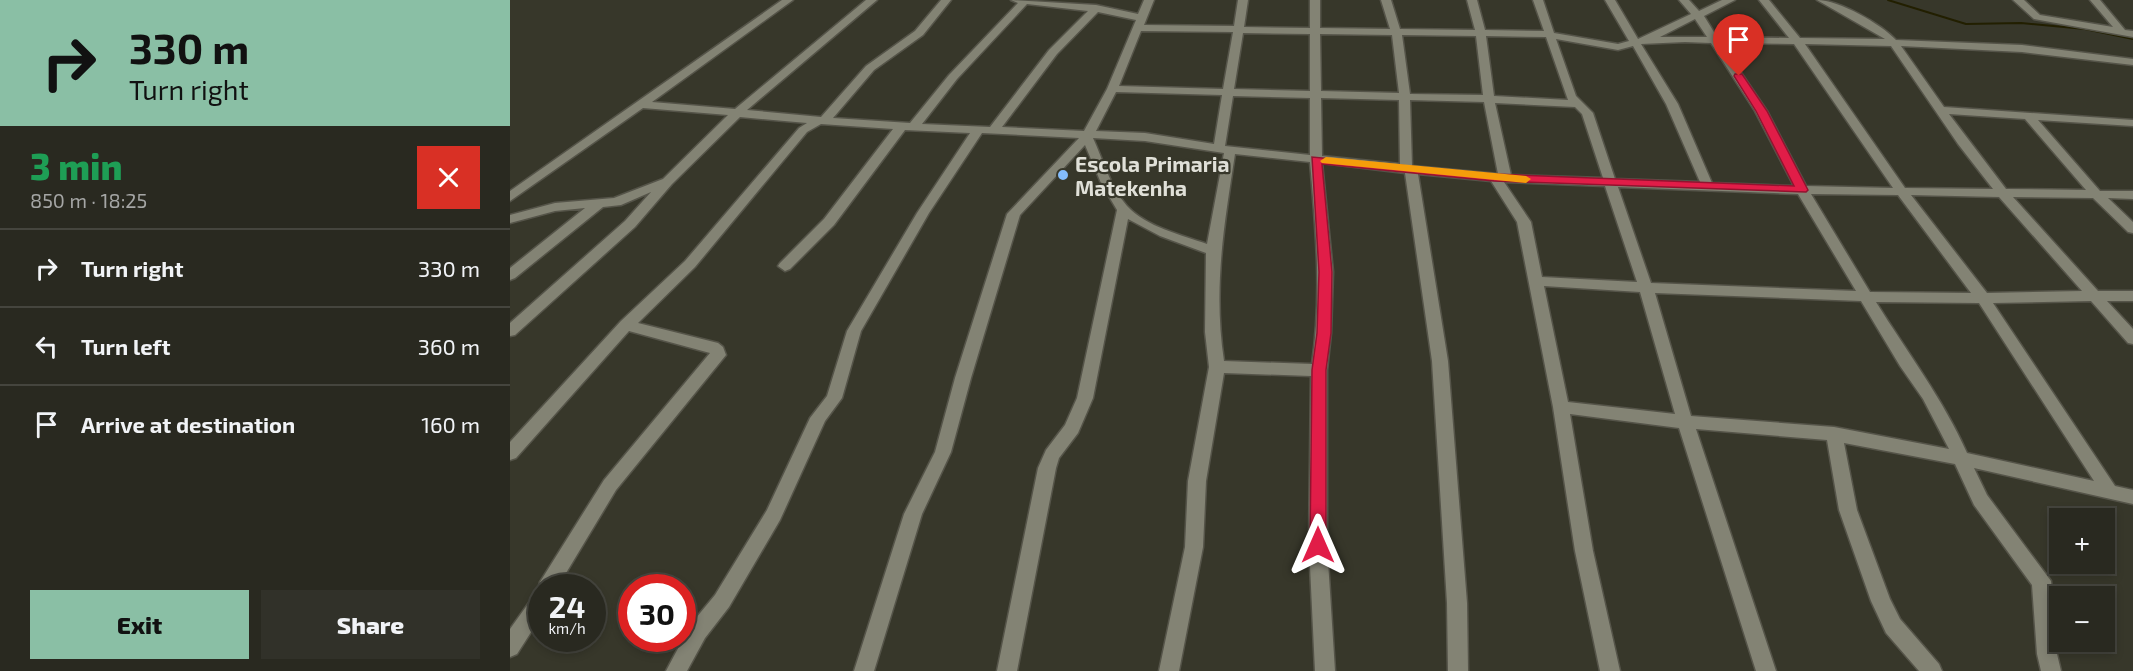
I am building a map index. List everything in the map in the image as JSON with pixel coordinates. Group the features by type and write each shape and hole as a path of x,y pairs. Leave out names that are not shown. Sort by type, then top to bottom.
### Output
{"street":[{"path":"510,197 788,0"},
{"path":"512,327 630,224 668,181 737,113 872,0"},
{"path":"822,120 870,68 919,33 946,0"},
{"path":"1013,0 1096,8 1141,24 1239,29 1552,35 1618,47 1641,42 1717,40 2007,47 2082,54 2133,62"},
{"path":"864,671 913,514 943,452 963,378 1014,214 1088,135 1112,89 1141,24 1149,0"},
{"path":"1169,671 1194,547 1197,481 1217,367 1212,333 1213,251 1230,91 1243,0"},
{"path":"1316,0 1316,160 1326,272 1324,333 1319,370 1318,545 1326,671"},
{"path":"1386,0 1397,31 1409,169 1440,361 1457,603 1458,671"},
{"path":"1472,0 1484,46 1500,178 1524,222 1561,407 1584,551 1610,671"},
{"path":"1538,0 1552,35 1571,97 1587,113 1646,288 1685,422 1766,671"},
{"path":"1611,0 1641,42 1672,104 1708,187"},
{"path":"1683,0 1717,40 1761,111 1802,190 1905,362 1929,395 1951,435 1980,500 2041,581 2047,654 2051,671"},
{"path":"1641,42 1686,18 1730,0"},
{"path":"1764,0 1798,42 1902,192 1983,298 2000,327 2072,431 2109,492"},
{"path":"1822,0 1884,33 1895,44 1940,110 2002,192 2133,339"},
{"path":"2018,0 2037,17 2133,34"},
{"path":"2095,0 2121,31"},
{"path":"785,266 829,222 908,126 1025,1"},
{"path":"676,671 698,631 722,601 774,515 818,418 837,391 854,331 923,213 985,130 1053,51 1096,8"},
{"path":"1112,89 1404,96 1579,104"},
{"path":"639,104 737,113 800,124 822,120 1145,137 1316,160 1500,178 1802,190 2133,195"},
{"path":"1940,110 2027,114 2133,123"},
{"path":"2027,114 2097,195 2133,229"},
{"path":"510,453 626,325 690,264 800,124"},
{"path":"1088,135 1106,183 1123,210 1170,235 1213,251"},
{"path":"510,219 555,207 598,205 640,194 668,181"},
{"path":"510,275 598,205"},
{"path":"1007,671 1047,468 1052,455 1072,428 1085,398 1123,210"},
{"path":"1536,281 1646,288 1866,296 1983,298 2133,296"},
{"path":"556,574 610,485 718,355 718,351 713,347 626,325"},
{"path":"1217,367 1319,370"},
{"path":"1561,407 1685,422 1834,434 1960,458 2133,497"},
{"path":"1834,434 1848,510 1881,601 1893,626 1932,671"},
{"path":"510,647 528,619"}],"waterway":[{"path":"1888,0 1966,24 2021,23 2085,29 2133,39"}],"slow traffic":[{"path":"1326,161 1494,178 1526,179"}],"place":[{"name":"Escola Primaria Matekenha","path":"1063,175"}],"route":[{"path":"1318,545 1319,370 1324,333 1326,272 1316,160 1494,178 1802,190 1761,111 1739,76"}]}
